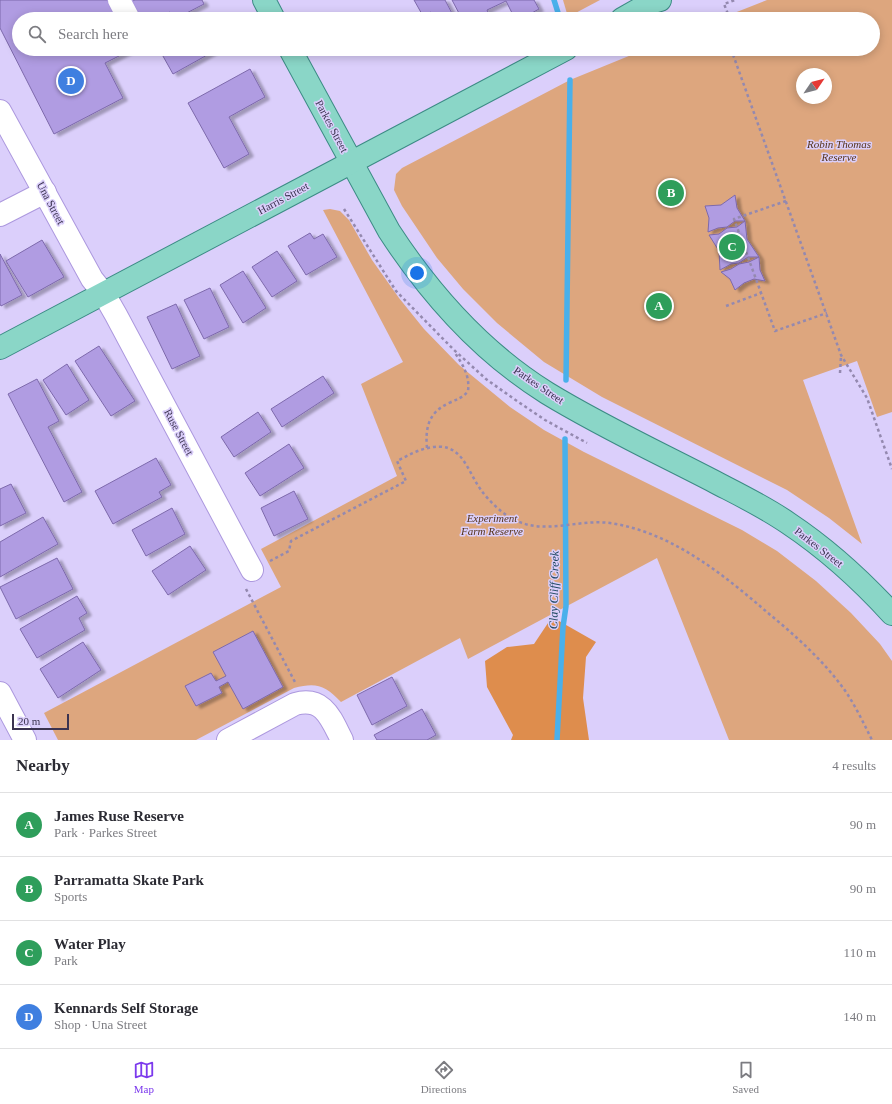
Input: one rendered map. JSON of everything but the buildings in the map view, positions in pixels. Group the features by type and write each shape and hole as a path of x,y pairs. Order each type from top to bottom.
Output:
{"main road":[{"path":"264,0 270,12"},
{"path":"635,12 660,0"},
{"name":"Parkes Street","path":"294,56 351,163 389,231 407,259 427,284 465,326 490,350 547,393 595,420 755,503 787,522 837,560 875,595 892,614"},
{"name":"Harris Street","path":"0,348 553,56"}],"street":[{"path":"119,0 125,12"},
{"name":"Una Street","path":"0,112 92,279 104,294"},
{"path":"0,215 45,192"},
{"name":"Ruse Street","path":"104,294 252,570"},
{"path":"0,693 24,740"},
{"path":"228,740 295,704 306,701 325,710 342,740"}],"path":[{"path":"727,12 724,4 735,0"},
{"path":"734,56 842,355 867,398 892,469"},
{"path":"786,201 734,220 775,331 827,313"},
{"path":"344,209 396,291 453,349 486,379 514,399 545,420 587,443"},
{"path":"726,306 761,293"},
{"path":"427,448 426,435 430,418 444,406 460,399 468,391 468,377 464,366 453,349"},
{"path":"840,373 842,355"},
{"path":"306,701 240,577 289,551 291,541 406,481 397,461 427,448 438,446 448,448 458,453 463,458 482,491 501,511 514,520 526,525 537,527 596,522 610,523 642,531 681,549 718,573 783,625 806,646 847,693 872,740"}],"green space":[{"path":"563,0 600,0 577,12 567,12"},
{"name":"Robin Thomas Reserve","path":"767,0 892,0 892,412 877,417 857,361 803,380 862,544 829,518 787,490 602,397 544,362 497,323 463,289 437,258 402,206 394,190 396,174 402,168 570,80 629,56 880,56 880,12 737,12"},
{"name":"Experiment Farm Reserve","path":"330,209 340,211 349,220 372,260 399,298 424,329 459,365 510,407 544,430 584,452 742,530 777,551 816,581 851,613 880,644 892,661 892,740 729,740 657,558 468,659 460,638 341,702 330,692 320,686 308,685 294,688 196,740 58,740 44,713 281,587 261,549 397,476 361,384 403,362 323,210"}],"shaded area":[{"path":"552,617 596,642 586,657 583,698 589,740 511,740 513,735 487,687 485,661 507,647 534,644"}],"waterway":[{"name":"Clay Cliff Creek","path":"554,0 558,12"},
{"path":"566,380 570,80"},
{"name":"Clay Cliff Creek","path":"557,740 563,627 566,606 565,439"}],"place":[{"name":"Kennards Self Storage","path":"71,81"},
{"name":"Parramatta Skate Park","path":"671,193"},
{"name":"Water Play","path":"732,247"},
{"name":"James Ruse Reserve","path":"659,306"}]}
